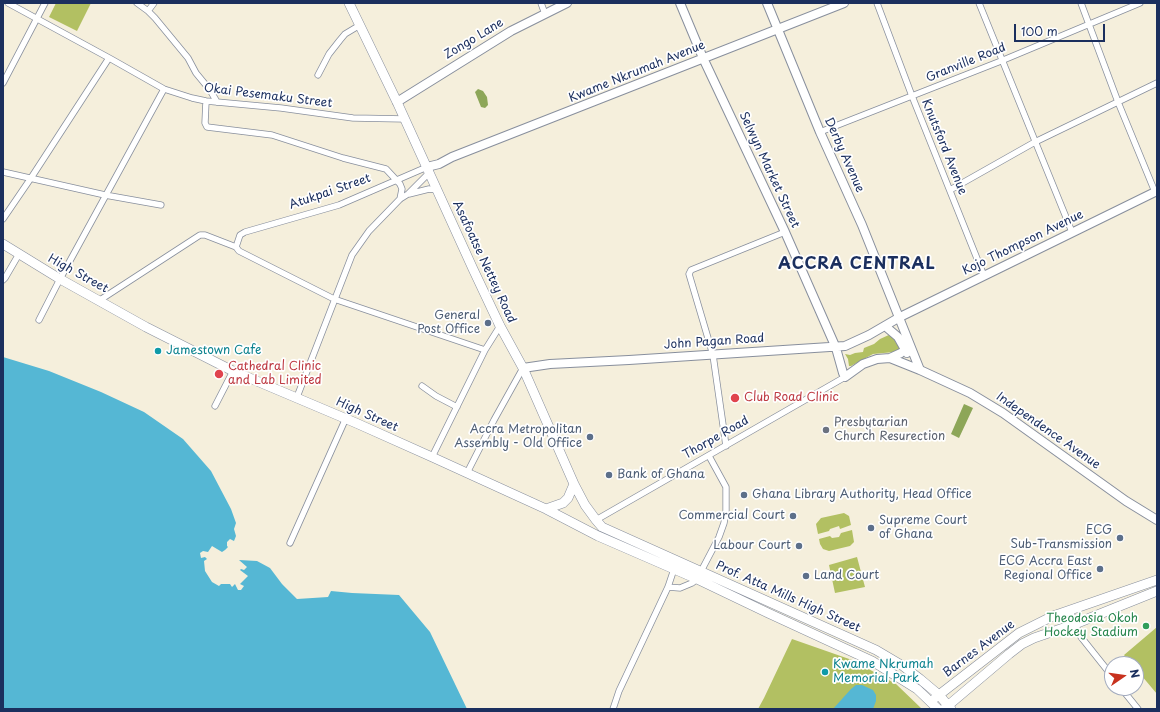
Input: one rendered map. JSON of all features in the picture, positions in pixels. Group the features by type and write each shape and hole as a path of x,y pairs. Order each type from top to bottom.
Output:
{"main road":[{"name":"Asafoatse Nettey Road","path":"349,3 398,102 500,326 523,368 574,484 585,505 599,524"},
{"name":"Zongo Lane","path":"398,102 511,31 567,3"},
{"name":"Selwyn Market Street","path":"680,3 703,58 785,232 836,348 842,373 845,377"},
{"name":"Derby Avenue","path":"767,3 820,132 862,225 900,317"},
{"name":"Kwame Nkrumah Avenue","path":"429,170 452,157 844,3"},
{"name":"Kojo Thompson Avenue","path":"900,317 1156,191"},
{"name":"High Street","path":"3,244 60,279 146,327 233,371 346,418 546,509 598,536"},
{"name":"John Pagan Road","path":"523,368 550,364 777,350 836,348 854,343 900,317"},
{"path":"900,317 917,368"},
{"path":"886,326 898,338 917,368"},
{"path":"890,358 906,349"},
{"name":"Thorpe Road","path":"845,377 863,364 873,359 890,358 917,368"},
{"name":"Independence Avenue","path":"917,368 970,393 1003,413 1126,501 1157,520"},
{"path":"546,509 563,503 568,498 574,484"},
{"path":"598,536 599,524"},
{"name":"Prof. Atta Mills High Street","path":"599,524 699,575 768,613 872,661 906,681 938,709"},
{"name":"Prof. Atta Mills High Street","path":"598,536 674,569 699,575 876,650 903,666 939,695 948,708"},
{"name":"Barnes Avenue","path":"931,702 1019,633 1052,616 1156,580"},
{"name":"Barnes Avenue","path":"948,708 1022,644 1157,590"}],"street":[{"name":"Okai Pesemaku Street","path":"8,3 164,89 206,101 281,108 353,118 405,119"},
{"path":"3,83 45,3"},
{"path":"138,3 148,11 188,58 196,73 210,90 217,102"},
{"path":"148,11 154,3"},
{"path":"541,3 545,14"},
{"name":"Knutsford Avenue","path":"877,3 912,96 984,276"},
{"path":"978,3 1072,232"},
{"path":"1081,3 1118,102 1156,191"},
{"name":"Granville Road","path":"820,132 1002,61 1140,3"},
{"path":"318,75 329,54 340,40 345,34 360,24"},
{"path":"3,220 109,58"},
{"path":"950,190 1035,142 1157,83"},
{"path":"39,320 105,195 164,89"},
{"path":"206,101 207,127 272,135 343,158 386,169 398,180 402,189 400,199"},
{"path":"297,397 352,255 369,230 400,199 408,194 429,170"},
{"name":"Atukpai Street","path":"236,247 240,235 245,232 339,205 398,180 429,170"},
{"path":"3,172 105,195 161,205"},
{"path":"408,194 429,189 438,190"},
{"path":"726,446 712,355 689,274 691,270 785,232"},
{"path":"100,300 202,234 236,247 239,251 334,299 485,350"},
{"path":"3,280 19,254"},
{"path":"432,457 485,350 500,326"},
{"path":"467,473 523,368"},
{"path":"215,406 233,371"},
{"name":"Thorpe Road","path":"599,524 709,456 845,377"},
{"path":"422,386 436,396 457,407"},
{"path":"290,543 346,418"},
{"path":"668,587 680,588 692,583 699,575 719,537 724,523 726,510 726,487 709,456"},
{"path":"613,709 619,691 668,587 674,569"},
{"path":"1070,610 1081,637 1104,666"},
{"path":"1127,696 1138,709"}],"green space":[{"path":"56,3 91,3 77,31 49,17"},
{"path":"478,89 483,91 487,97 488,105 485,108 481,107 475,92"},
{"path":"891,334 896,340 895,342 899,343 901,349 894,352 873,354 849,366 848,359 845,354 850,355 863,352 864,348"},
{"path":"964,404 973,408 959,438 951,434"},
{"path":"844,513 849,516 851,525 840,529 839,526 818,534 816,524 821,518"},
{"path":"852,530 854,542 850,546 829,551 823,549 820,544 819,539 830,536 832,538 839,537 841,533"},
{"path":"857,557 865,587 835,593 829,565"},
{"name":"Theodosia Okoh Hockey Stadium","path":"1157,627 1157,694 1144,679 1144,656 1124,655"},
{"name":"Kwame Nkrumah Memorial Park","path":"792,639 852,660 896,684 922,709 758,709"}],"water":[{"path":"3,357 49,371 101,392 144,412 183,439 211,471 231,509 236,523 234,529 236,536 234,541 230,539 227,542 228,547 225,550 222,552 212,546 208,552 203,551 200,553 201,558 205,557 207,559 204,561 205,571 212,582 219,586 221,584 230,584 232,587 235,584 238,590 241,590 244,586 240,584 248,576 240,570 244,570 247,567 239,560 257,561 270,568 282,584 297,599 328,597 331,591 399,595 430,632 467,709 3,709"},
{"path":"856,685 862,685 873,690 876,695 876,701 873,709 833,709 851,689"}],"place":[{"name":"General Post Office","path":"488,323"},
{"name":"Jamestown Cafe","path":"158,351"},
{"name":"Cathedral Clinic and Lab Limited","path":"219,374"},
{"name":"Club Road Clinic","path":"735,398"},
{"name":"Presbytarian Church Resurection","path":"826,430"},
{"name":"Accra Metropolitan Assembly - Old Office","path":"590,437"},
{"name":"Bank of Ghana","path":"609,475"},
{"name":"Ghana Library Authority, Head Office","path":"744,495"},
{"name":"Commercial Court","path":"793,516"},
{"name":"Supreme Court of Ghana","path":"871,528"},
{"name":"ECG Sub-Transmission","path":"1120,538"},
{"name":"Labour Court","path":"799,546"},
{"name":"ECG Accra East Regional Office","path":"1100,569"},
{"name":"Land Court","path":"806,576"},
{"name":"Theodosia Okoh Hockey Stadium","path":"1146,626"},
{"name":"Kwame Nkrumah Memorial Park","path":"825,672"}],"district":[{"name":"ACCRA CENTRAL","path":"857,265"}]}
